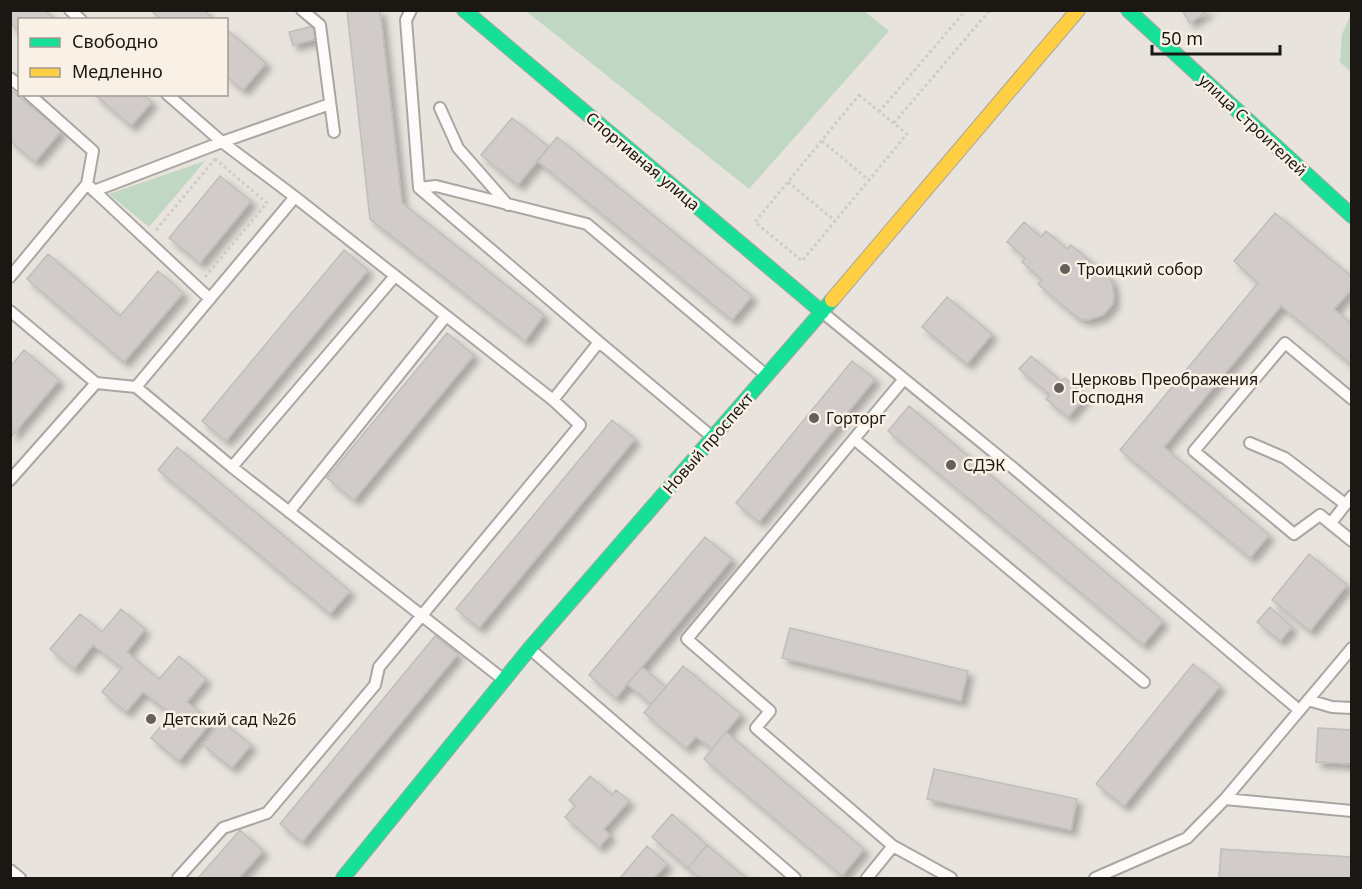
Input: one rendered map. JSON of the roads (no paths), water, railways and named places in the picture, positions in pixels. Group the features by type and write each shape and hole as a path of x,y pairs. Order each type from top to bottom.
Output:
{"street":[{"name":"Спортивная улица","path":"464,10 822,312"},
{"name":"Новый проспект","path":"343,879 530,648 822,312 1077,10"},
{"name":"улица Строителей","path":"1128,10 1352,216"}],"lane":[{"path":"302,10 320,25 334,132"},
{"path":"411,10 406,20 419,188 713,438"},
{"path":"31,96 93,151 90,187"},
{"path":"169,96 222,142 296,197 553,400 580,425 380,667 375,685 267,813 223,828 178,879"},
{"path":"10,277 90,187 330,104"},
{"path":"440,108 458,148 508,205"},
{"path":"419,188 436,186 587,224 766,375"},
{"path":"90,187 210,299"},
{"path":"136,387 296,197"},
{"path":"232,467 395,276"},
{"path":"10,311 96,383 136,387 232,467 504,680"},
{"path":"822,312 1299,710"},
{"path":"289,512 446,316"},
{"path":"553,400 599,342"},
{"path":"1352,399 1284,343 1194,452 1294,534 1320,515 1352,541"},
{"path":"903,379 687,639 770,711 756,728 893,846 951,879"},
{"path":"13,472 96,383"},
{"path":"854,439 1144,682"},
{"path":"1250,443 1285,458 1348,500 1331,523"},
{"path":"530,648 795,879"},
{"path":"1095,879 1187,838 1225,799 1352,648"},
{"path":"1308,700 1332,707 1352,708"},
{"path":"1225,799 1352,811"},
{"path":"867,879 893,846"},
{"path":"10,870 20,879"}],"place":[{"name":"Троицкий собор","path":"1065,269"},
{"name":"Церковь Преображения Господня","path":"1059,388"},
{"name":"Горторг","path":"814,418"},
{"name":"СДЭК","path":"951,465"},
{"name":"Детский сад №26","path":"151,719"}]}
